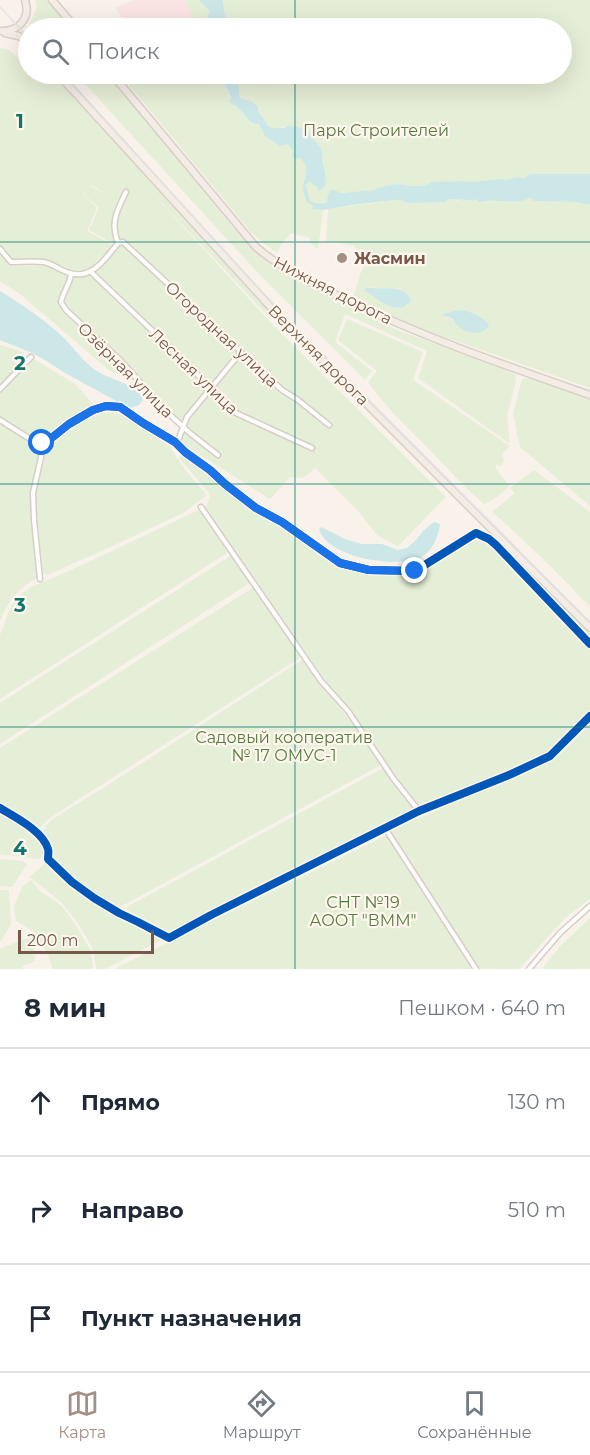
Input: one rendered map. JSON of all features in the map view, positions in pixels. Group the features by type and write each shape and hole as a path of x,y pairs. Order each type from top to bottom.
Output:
{"main road":[{"path":"52,0 67,18"},
{"path":"25,18 26,2"},
{"path":"1,32 18,27"},
{"path":"1,32 18,36"},
{"name":"Верхняя дорога","path":"67,84 276,313 590,628"},
{"name":"Нижняя дорога","path":"120,84 256,247 272,261 321,288 411,330 590,395"}],"street":[{"path":"0,249 11,262 46,262 71,274 90,272 97,268 118,243 115,233 115,216 126,192"},
{"name":"Огородная улица","path":"118,243 123,242 282,390 329,425"},
{"name":"Лесная улица","path":"90,272 236,413 312,448"},
{"name":"Озёрная улица","path":"71,274 61,302 66,310 120,360 168,413 218,455"},
{"path":"175,442 179,438 187,417 241,352"},
{"path":"0,389 31,357"},
{"path":"40,579 33,493 44,444 69,424 93,410 106,406 120,407 175,442 256,508 282,522 340,563 369,570 415,571 476,533 489,539 590,644"},
{"path":"0,420 30,439 44,444"},
{"path":"201,507 321,681 348,711 393,778 419,811"},
{"path":"0,808 31,827 38,834 48,850 48,858 72,882 119,913 169,938 419,811 550,756 590,716"},
{"path":"385,828 476,969"},
{"path":"529,969 560,933 590,906"}],"shaded area":[{"path":"134,0 184,0 194,18 122,18 116,8"}],"green space":[{"path":"35,0 48,0 63,18 32,18"},
{"path":"184,0 199,0 210,12 212,18 194,18"},
{"name":"Парк Строителей","path":"223,0 590,0 590,174 541,174 524,179 518,177 507,180 432,182 424,186 396,184 373,190 341,193 321,205 310,201 306,185 309,180 318,188 318,191 324,173 321,152 314,139 303,129 268,126 251,101 239,97 237,84 572,84 572,18 226,18"},
{"path":"0,48 9,50 18,58 18,84 64,84 272,312 268,316 135,174 273,325 446,497 398,546 377,535 359,512 315,468 303,478 290,477 270,499 180,442 185,427 144,385 110,371 20,294 0,281 0,254 12,266 49,265 73,278 94,273 121,244 112,243 89,230 99,207 84,195 90,187 83,195 97,207 87,231 113,245 95,265 83,271 46,260 16,264 0,250"},
{"path":"85,84 116,84 232,226 253,248 284,273 395,329 516,375 507,416 510,444 418,378 427,351 345,314 335,342 372,371 365,380 258,273"},
{"path":"128,84 224,84 235,107 239,108 248,120 259,124 261,129 288,144 306,163 303,188 313,206 323,210 318,249 312,245 310,238 291,233 277,253 250,231"},
{"path":"464,198 480,202 512,202 530,198 534,201 590,204 590,388 419,328 352,299 367,260 357,254 355,246 326,241 328,209 394,200 408,203 445,202 449,199 457,201","holes":["366,287 402,289 394,307 373,297","458,310 476,315 484,320 488,328 477,332 462,328 446,313"]},
{"path":"347,319 423,352 413,380 510,446 502,454 504,462 495,467 510,486 493,500 484,504 455,477 389,408 368,382 377,371 338,340"},
{"path":"0,345 20,351 28,358 0,386"},
{"path":"32,358 75,384 95,406 65,425 48,441 35,439 0,417 0,391"},
{"path":"533,378 590,399 590,506 520,447 513,413 522,379"},
{"path":"108,412 121,414 169,446 186,471 207,495 183,513 47,575 43,573 35,492 48,447 68,428 90,414"},
{"path":"0,422 33,443 42,445 31,492 39,577 15,595 0,621"},
{"path":"181,453 200,465 247,505 286,527 340,567 376,574 418,572 475,537 486,539 590,648 590,710 550,751 534,760 419,805 388,766 352,714 304,655 205,508 210,498 209,493 179,458"},
{"path":"534,470 590,512 590,607 492,512 515,493 510,488"},
{"path":"201,509 230,551 0,699 0,635 10,608 20,595 31,587"},
{"path":"494,534 590,632 590,641 490,537"},
{"path":"232,555 251,582 0,744 0,703"},
{"path":"254,587 300,654 300,658 57,813 40,828 0,804 0,748"},
{"name":"Садовый кооператив № 17 ОМУС-1","path":"302,660 358,731 381,765 118,908 82,886 51,858 51,847 44,839 43,833 51,820"},
{"path":"590,720 590,899 565,918 519,969 479,969 390,829 425,816 550,759"},
{"path":"383,768 415,808 169,933 126,911 127,907"},
{"path":"0,810 30,830 45,846 44,853 39,859 0,854"},
{"name":"СНТ №19 АООТ \"ВММ\"","path":"387,835 474,969 114,969"},
{"path":"0,859 23,861 27,864 12,887 0,886"},
{"path":"46,862 89,897 163,939 105,969 97,969 92,947 79,925 62,903 30,877"},
{"path":"31,880 40,891 62,906 75,924 91,951 93,969 53,969 47,952 34,932 16,921 14,906 23,886"},
{"path":"0,890 9,890 11,925 0,942"},
{"path":"590,918 590,969 542,969 561,945"},
{"path":"33,936 35,961 22,966 23,969 0,969 0,949"}],"water":[{"path":"199,0 223,0 226,18 207,18 210,12"},
{"path":"224,84 238,84 239,97 251,101 258,107 258,111 268,126 284,128 294,126 307,130 322,151 326,179 324,187 318,191 318,188 309,181 306,185 310,201 315,203 327,202 332,189 341,193 373,190 396,184 424,186 432,182 507,180 518,177 524,179 532,174 590,174 590,204 534,201 530,198 512,202 449,199 445,202 408,203 394,200 323,210 312,209 313,206 306,201 303,190 306,171 303,161 300,158 295,159 292,154 294,152 288,144 280,146 265,136 259,124 249,120 229,102 231,97"},
{"path":"366,287 398,289 404,291 411,301 403,307 393,307 365,291"},
{"path":"0,291 49,325 92,367 129,386 140,394 143,400 139,405 130,408 30,352 0,340"},
{"path":"458,310 478,316 489,324 488,328 478,333 470,332 459,327 451,318 442,316"},
{"path":"434,522 440,524 430,550 413,560 398,562 365,559 349,554 325,539 319,529 321,527 345,539 362,544 382,544 398,550 407,548"}],"tram line":[{"path":"0,7 18,26"},
{"path":"71,84 279,310 590,622"}],"cycle path":[{"path":"44,444 69,424 93,410 106,406 120,407 175,442 256,508 282,522 340,563 369,570 415,571 476,533 496,545 590,644"},
{"path":"0,808 28,825 40,836 48,849 48,859 72,882 119,913 169,938 419,811 550,756 590,716"}],"place":[{"name":"Жасмин","path":"342,258"}],"route":[{"path":"42,443 44,444 69,424 93,410 106,406 120,407 175,442 256,508 282,522 340,563 369,570 415,571"}]}
